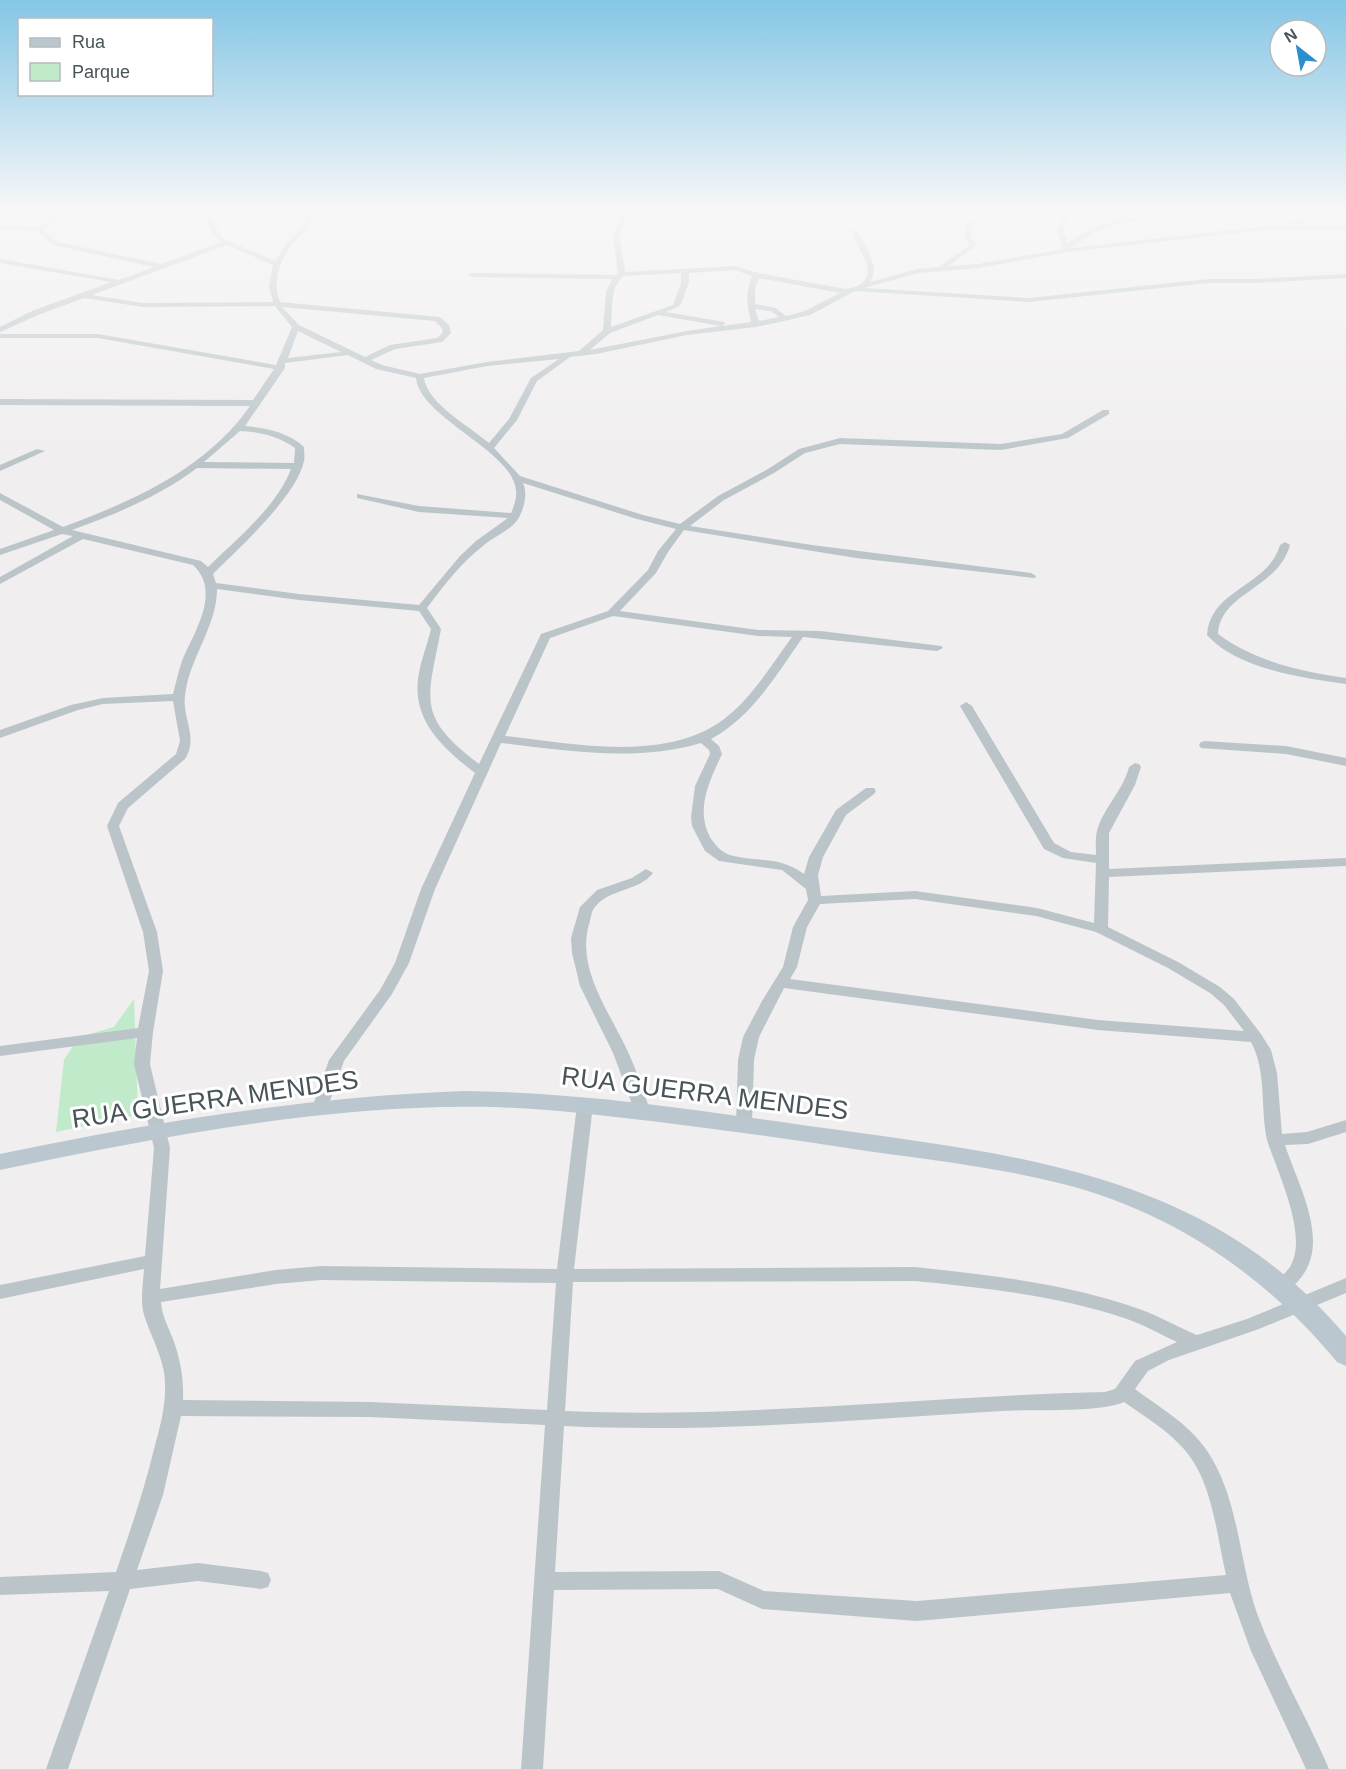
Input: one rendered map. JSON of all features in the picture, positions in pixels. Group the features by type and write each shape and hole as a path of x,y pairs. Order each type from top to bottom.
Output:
{"street":[{"path":"0,330 35,314 90,295"},
{"path":"274,295 282,315 296,327 363,361 420,376 470,366 582,353 687,333 756,325 814,310 842,295"},
{"path":"607,332 610,295"},
{"path":"582,353 607,332 676,306 681,295"},
{"path":"749,295 756,325"},
{"path":"932,295 1029,300 1081,295"},
{"path":"86,296 150,306 277,304 428,317 437,319 446,327 447,333 439,340 393,347 363,361"},
{"path":"750,306 773,309 783,314 784,319"},
{"path":"656,313 736,327"},
{"path":"0,552 104,515 164,487 196,465 239,428 282,364 296,327"},
{"path":"0,336 98,336 282,364 348,353"},
{"path":"489,447 513,420 534,380 569,354"},
{"path":"420,376 418,384 421,389 436,405 489,447 511,469 521,488 515,516 467,554 422,608"},
{"path":"0,402 255,403"},
{"path":"612,613 652,571 663,551 682,527 721,498 771,471 796,454 840,441 1016,446 1071,434 1106,412"},
{"path":"63,1769 56,1769 153,1495 173,1408 173,1372 164,1339 153,1314 150,1298 162,1148 142,1064 156,971 150,932 113,826 122,806 186,750 187,739 178,698 187,664 206,620 210,579 285,490 297,466 300,450 289,439 276,433 239,428"},
{"path":"0,468 40,451"},
{"path":"196,465 297,466"},
{"path":"516,478 571,493 595,504 634,516 682,527 873,557 1031,576"},
{"path":"0,496 63,531 197,563 210,579 299,597 422,608"},
{"path":"360,496 419,509 515,516"},
{"path":"0,581 82,535"},
{"path":"1285,545 1284,556 1277,566 1240,593 1214,619 1212,635 1271,666 1346,681"},
{"path":"422,608 435,629 422,692 428,719 436,734 448,746 483,773"},
{"path":"320,1108 337,1060 387,991 402,963 429,889 545,636 549,633 612,613 758,633 800,633 937,648"},
{"path":"497,739 590,748 637,749 673,746 703,738 727,722 751,700 800,633"},
{"path":"0,734 75,707 102,701 178,698"},
{"path":"966,706 1049,846 1068,855 1102,867 1346,862"},
{"path":"703,738 715,749 716,754 701,786 698,826 710,848 724,858 786,867 814,893 940,897 1051,915 1101,929 1173,965 1215,990 1228,1002 1256,1037 1263,1050 1269,1073 1271,1116 1275,1140 1304,1226 1302,1260 1299,1267 1282,1286"},
{"path":"1205,745 1286,750 1346,762"},
{"path":"1101,929 1103,833 1106,821 1128,790 1134,767"},
{"path":"744,1124 746,1060 751,1037 768,1001 782,984 790,967 800,927 814,893 812,870 835,821 848,806 870,791"},
{"path":"643,1112 621,1053 587,986 579,953 579,938 586,907 602,893 637,880 646,873"},
{"path":"782,984 1098,1025 1256,1037"},
{"path":"0,1051 145,1032"},
{"name":"RUA GUERRA MENDES","path":"0,1161 158,1130 320,1108 438,1100 507,1100 585,1106 744,1124 987,1161 1087,1183 1124,1194 1207,1233 1282,1286 1303,1304 1346,1355"},
{"path":"532,1769 558,1418 566,1275 585,1106"},
{"path":"1275,1140 1308,1138 1346,1126"},
{"path":"0,1292 152,1261"},
{"path":"150,1298 276,1277 321,1273 915,1274 976,1280 1128,1312 1194,1342"},
{"path":"173,1408 312,1407 558,1418 710,1421 1056,1399 1105,1400 1120,1397 1125,1392 1133,1372 1139,1366 1194,1342 1251,1324 1346,1285"},
{"path":"1125,1392 1187,1440 1197,1452 1219,1502 1246,1611 1269,1666 1318,1769"},
{"path":"0,1586 122,1581 198,1572 261,1580"},
{"path":"546,1581 719,1580 762,1600 917,1611 1239,1583"}],"green space":[{"path":"134,999 138,1115 56,1132 64,1060 79,1037 114,1027"}]}
